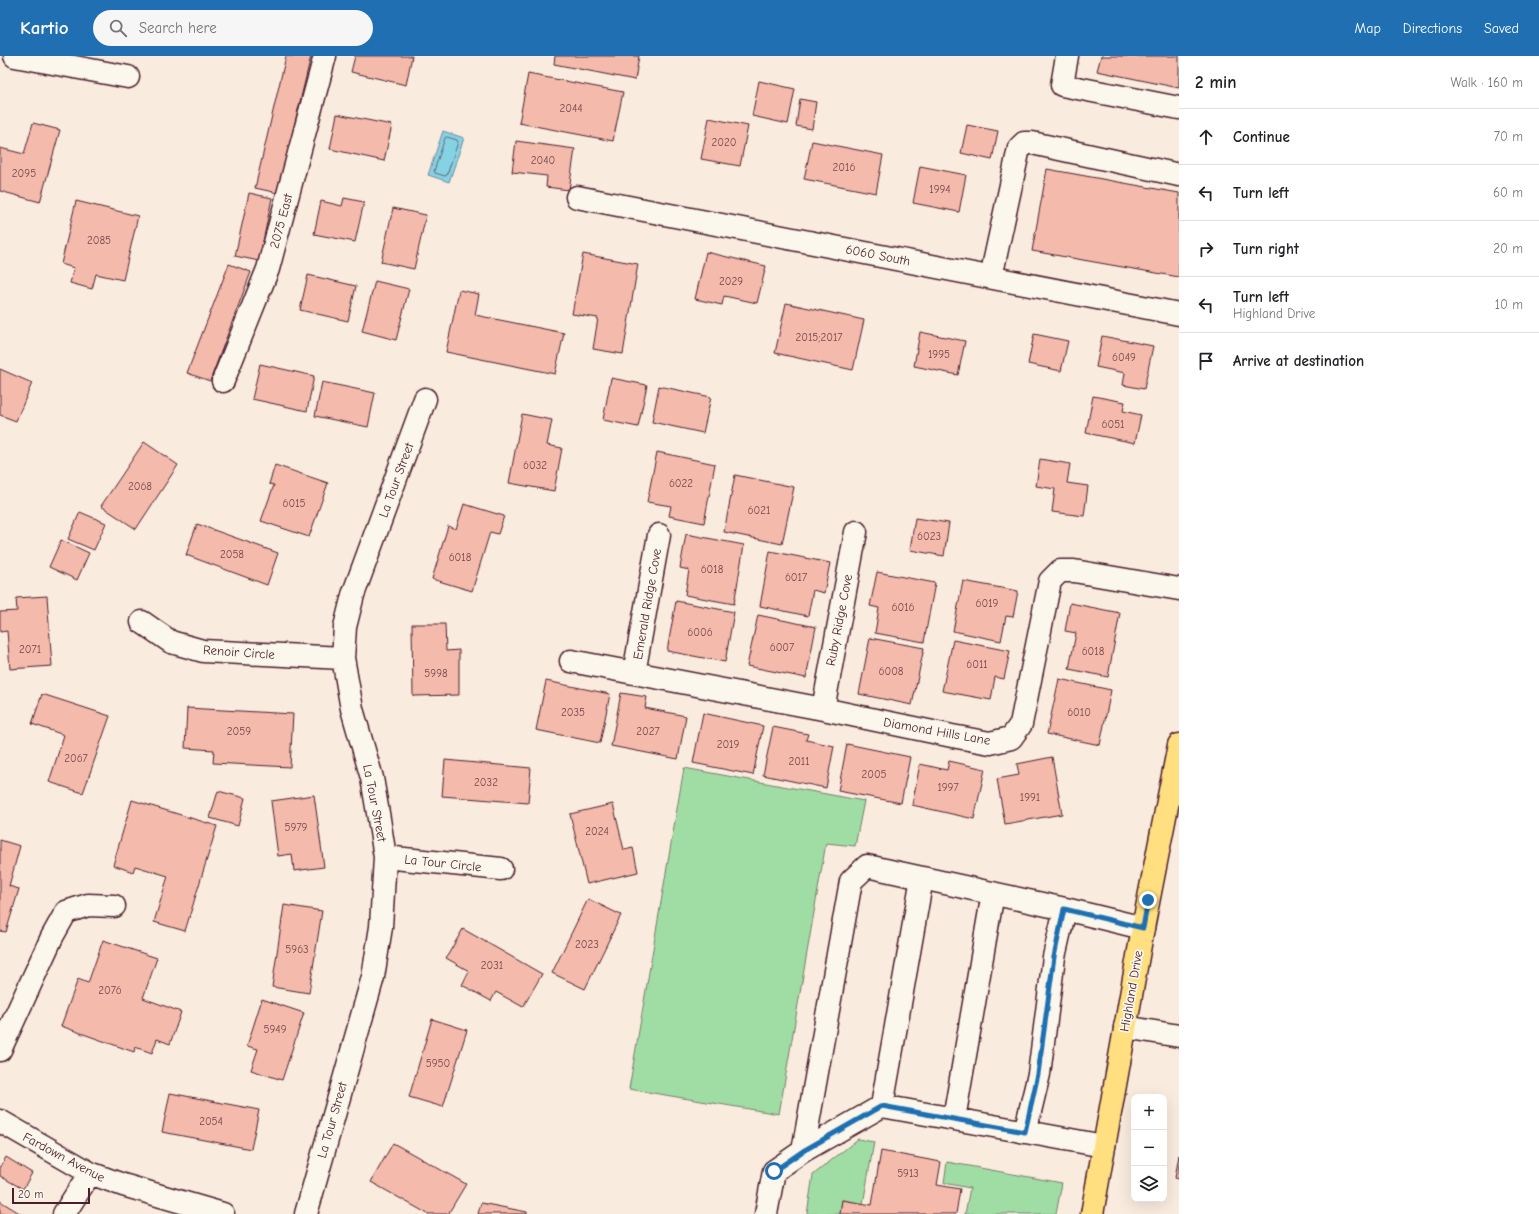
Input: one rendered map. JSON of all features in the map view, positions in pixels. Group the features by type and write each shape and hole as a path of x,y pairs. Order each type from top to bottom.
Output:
{"main road":[{"name":"Highland Drive","path":"1092,1214 1143,928 1179,748 1179,726"}],"street":[{"path":"15,56 128,77"},
{"name":"2075 East","path":"223,382 268,269 325,56"},
{"path":"1067,56 1062,84 1179,108"},
{"path":"990,277 1019,148 1024,143 1032,143 1179,175"},
{"name":"6060 South","path":"577,197 1179,314"},
{"name":"La Tour Street","path":"306,1214 373,977 381,927 385,857 372,778 352,709 343,658 345,627 353,596 426,399"},
{"name":"Ruby Ridge Cove","path":"823,709 856,532"},
{"name":"Emerald Ridge Cove","path":"634,672 660,535"},
{"name":"Diamond Hills Lane","path":"571,661 634,672 990,743 1011,738 1021,724 1050,581 1060,572 1074,571 1179,589"},
{"name":"Renoir Circle","path":"142,622 171,642 203,651 343,658"},
{"name":"La Tour Circle","path":"385,857 501,869"},
{"path":"803,1151 851,881 867,866 1064,909 1143,928"},
{"path":"882,1106 922,878"},
{"path":"954,1120 993,894"},
{"path":"0,1050 52,937 66,912 88,905 114,906"},
{"path":"1025,1132 1038,1074 1054,957 1064,909"},
{"path":"1125,1026 1179,1036"},
{"path":"766,1214 774,1171 803,1151 882,1106 1104,1146"},
{"name":"Fardown Avenue","path":"0,1121 90,1173 123,1185 223,1214"},
{"path":"64,1214 90,1173"}],"green space":[{"path":"684,768 864,801 855,846 826,843 779,1114 629,1089"},
{"path":"858,1139 874,1142 863,1204 842,1200 840,1214 807,1214 813,1175"},
{"path":"947,1162 1062,1183 1056,1214 965,1214 970,1188 944,1183"}],"water":[{"path":"443,131 464,138 449,182 428,175"}],"building":[{"path":"286,56 311,56 278,193 255,188"},
{"path":"355,56 412,56 406,85 351,72"},
{"path":"555,56 639,56 635,80 554,64"},
{"path":"1101,56 1179,56 1179,88 1097,71"},
{"path":"528,74 623,92 613,141 519,123"},
{"path":"759,81 795,89 788,124 752,116"},
{"path":"800,99 816,102 812,129 796,126"},
{"path":"337,114 392,125 384,161 330,149"},
{"path":"709,118 748,126 740,166 701,159"},
{"path":"33,123 60,130 40,202 0,191 0,148 24,154"},
{"path":"967,125 998,131 992,160 961,153"},
{"path":"516,141 575,149 569,190 546,187 547,176 512,172"},
{"path":"812,141 883,155 876,193 804,179"},
{"path":"920,166 966,175 959,212 913,203"},
{"path":"1047,169 1179,193 1179,277 1032,251"},
{"path":"249,193 272,198 259,261 235,256"},
{"path":"344,198 364,202 355,242 314,234 321,201 342,206"},
{"path":"76,201 138,216 123,280 96,274 92,289 70,283 74,268 61,264"},
{"path":"393,208 426,215 414,269 381,262"},
{"path":"706,252 766,266 757,303 724,296 722,305 695,299"},
{"path":"583,254 638,264 623,354 593,349 598,318 572,314"},
{"path":"229,264 251,272 210,381 187,373"},
{"path":"308,275 356,286 348,321 300,310"},
{"path":"375,281 409,289 396,340 362,331"},
{"path":"459,290 479,294 475,315 564,333 555,374 446,352"},
{"path":"786,303 864,320 853,370 775,353"},
{"path":"920,332 965,341 958,375 914,366"},
{"path":"1034,334 1068,341 1061,371 1028,364"},
{"path":"1102,336 1153,346 1144,389 1123,385 1125,373 1096,367"},
{"path":"260,364 314,376 307,411 252,399"},
{"path":"0,369 32,383 16,421 0,415"},
{"path":"611,378 647,385 638,427 603,420"},
{"path":"322,382 375,393 368,427 315,416"},
{"path":"659,386 711,397 703,433 652,422"},
{"path":"1093,396 1125,402 1123,411 1141,415 1135,443 1086,433"},
{"path":"522,414 552,420 547,445 562,448 554,491 509,483"},
{"path":"144,442 178,465 136,529 101,506"},
{"path":"657,452 715,464 704,523 669,516 671,506 647,502"},
{"path":"1040,459 1070,464 1067,483 1088,486 1084,516 1052,512 1055,489 1036,486"},
{"path":"275,465 328,483 309,537 261,521 274,485 269,484"},
{"path":"735,475 794,487 782,544 724,532"},
{"path":"464,504 504,516 498,534 490,532 472,591 432,579 448,526 456,529"},
{"path":"80,512 106,523 94,550 68,539"},
{"path":"915,518 949,523 944,556 910,550"},
{"path":"197,524 278,553 267,585 186,555"},
{"path":"686,534 744,545 734,604 685,595 689,570 680,568"},
{"path":"61,540 89,553 77,580 49,567"},
{"path":"770,551 830,563 824,593 813,590 808,616 760,606"},
{"path":"877,572 935,583 924,642 875,633 879,608 870,606"},
{"path":"963,581 1018,591 1013,617 1006,616 1001,641 953,631"},
{"path":"47,596 52,666 10,669 7,631 0,632 0,612 17,611 16,598"},
{"path":"676,601 734,612 725,662 667,651"},
{"path":"1070,603 1120,613 1108,677 1069,669 1076,633 1065,631"},
{"path":"758,615 816,627 806,678 747,666"},
{"path":"412,624 445,624 446,651 459,650 459,695 413,696"},
{"path":"870,638 924,648 912,705 859,694"},
{"path":"953,640 1010,651 1004,679 995,677 991,700 942,691"},
{"path":"1059,679 1111,690 1100,745 1047,734"},
{"path":"546,681 610,694 600,743 536,730"},
{"path":"621,693 647,697 645,708 686,716 678,759 611,746"},
{"path":"42,694 110,716 83,793 49,782 64,735 32,724"},
{"path":"187,708 293,714 290,767 213,763 214,750 185,748"},
{"path":"703,713 763,726 753,775 693,763"},
{"path":"773,727 808,734 806,740 834,746 826,788 763,775"},
{"path":"847,744 910,757 901,803 838,791"},
{"path":"1052,757 1062,814 1005,824 997,779 1019,775 1017,764"},
{"path":"445,760 531,768 528,803 442,796"},
{"path":"949,761 985,769 974,819 912,805 920,764 947,770"},
{"path":"218,791 245,798 238,826 210,818"},
{"path":"314,795 324,867 294,871 292,854 278,856 271,801"},
{"path":"132,800 217,826 185,931 154,922 168,876 135,866 133,872 113,865"},
{"path":"613,804 624,850 633,848 638,872 587,884 570,814"},
{"path":"0,840 20,846 9,886 19,889 6,932 0,931"},
{"path":"588,899 621,915 585,989 552,973"},
{"path":"284,905 322,911 309,993 272,987"},
{"path":"463,929 542,974 523,1007 496,992 491,1001 462,985 469,971 446,958"},
{"path":"103,940 157,958 143,998 181,1012 170,1044 157,1039 152,1053 135,1047 134,1052 61,1026 78,979 88,983"},
{"path":"262,999 304,1013 282,1080 251,1070 258,1049 247,1046"},
{"path":"432,1019 467,1030 443,1107 409,1097"},
{"path":"170,1093 259,1110 251,1149 162,1132"},
{"path":"393,1143 466,1184 448,1214 428,1214 371,1182"},
{"path":"881,1151 941,1162 937,1185 960,1189 956,1214 840,1214 842,1200 872,1205"},
{"path":"1179,1155 1179,1179 1175,1178"},
{"path":"6,1157 32,1173 23,1189 0,1176 0,1168"},
{"path":"0,1201 21,1214 0,1214"},
{"path":"481,1203 527,1212 527,1214 478,1214"}],"route":[{"path":"774,1171 803,1151 882,1106 1025,1132 1038,1074 1054,957 1064,909 1143,928 1148,900"}]}
